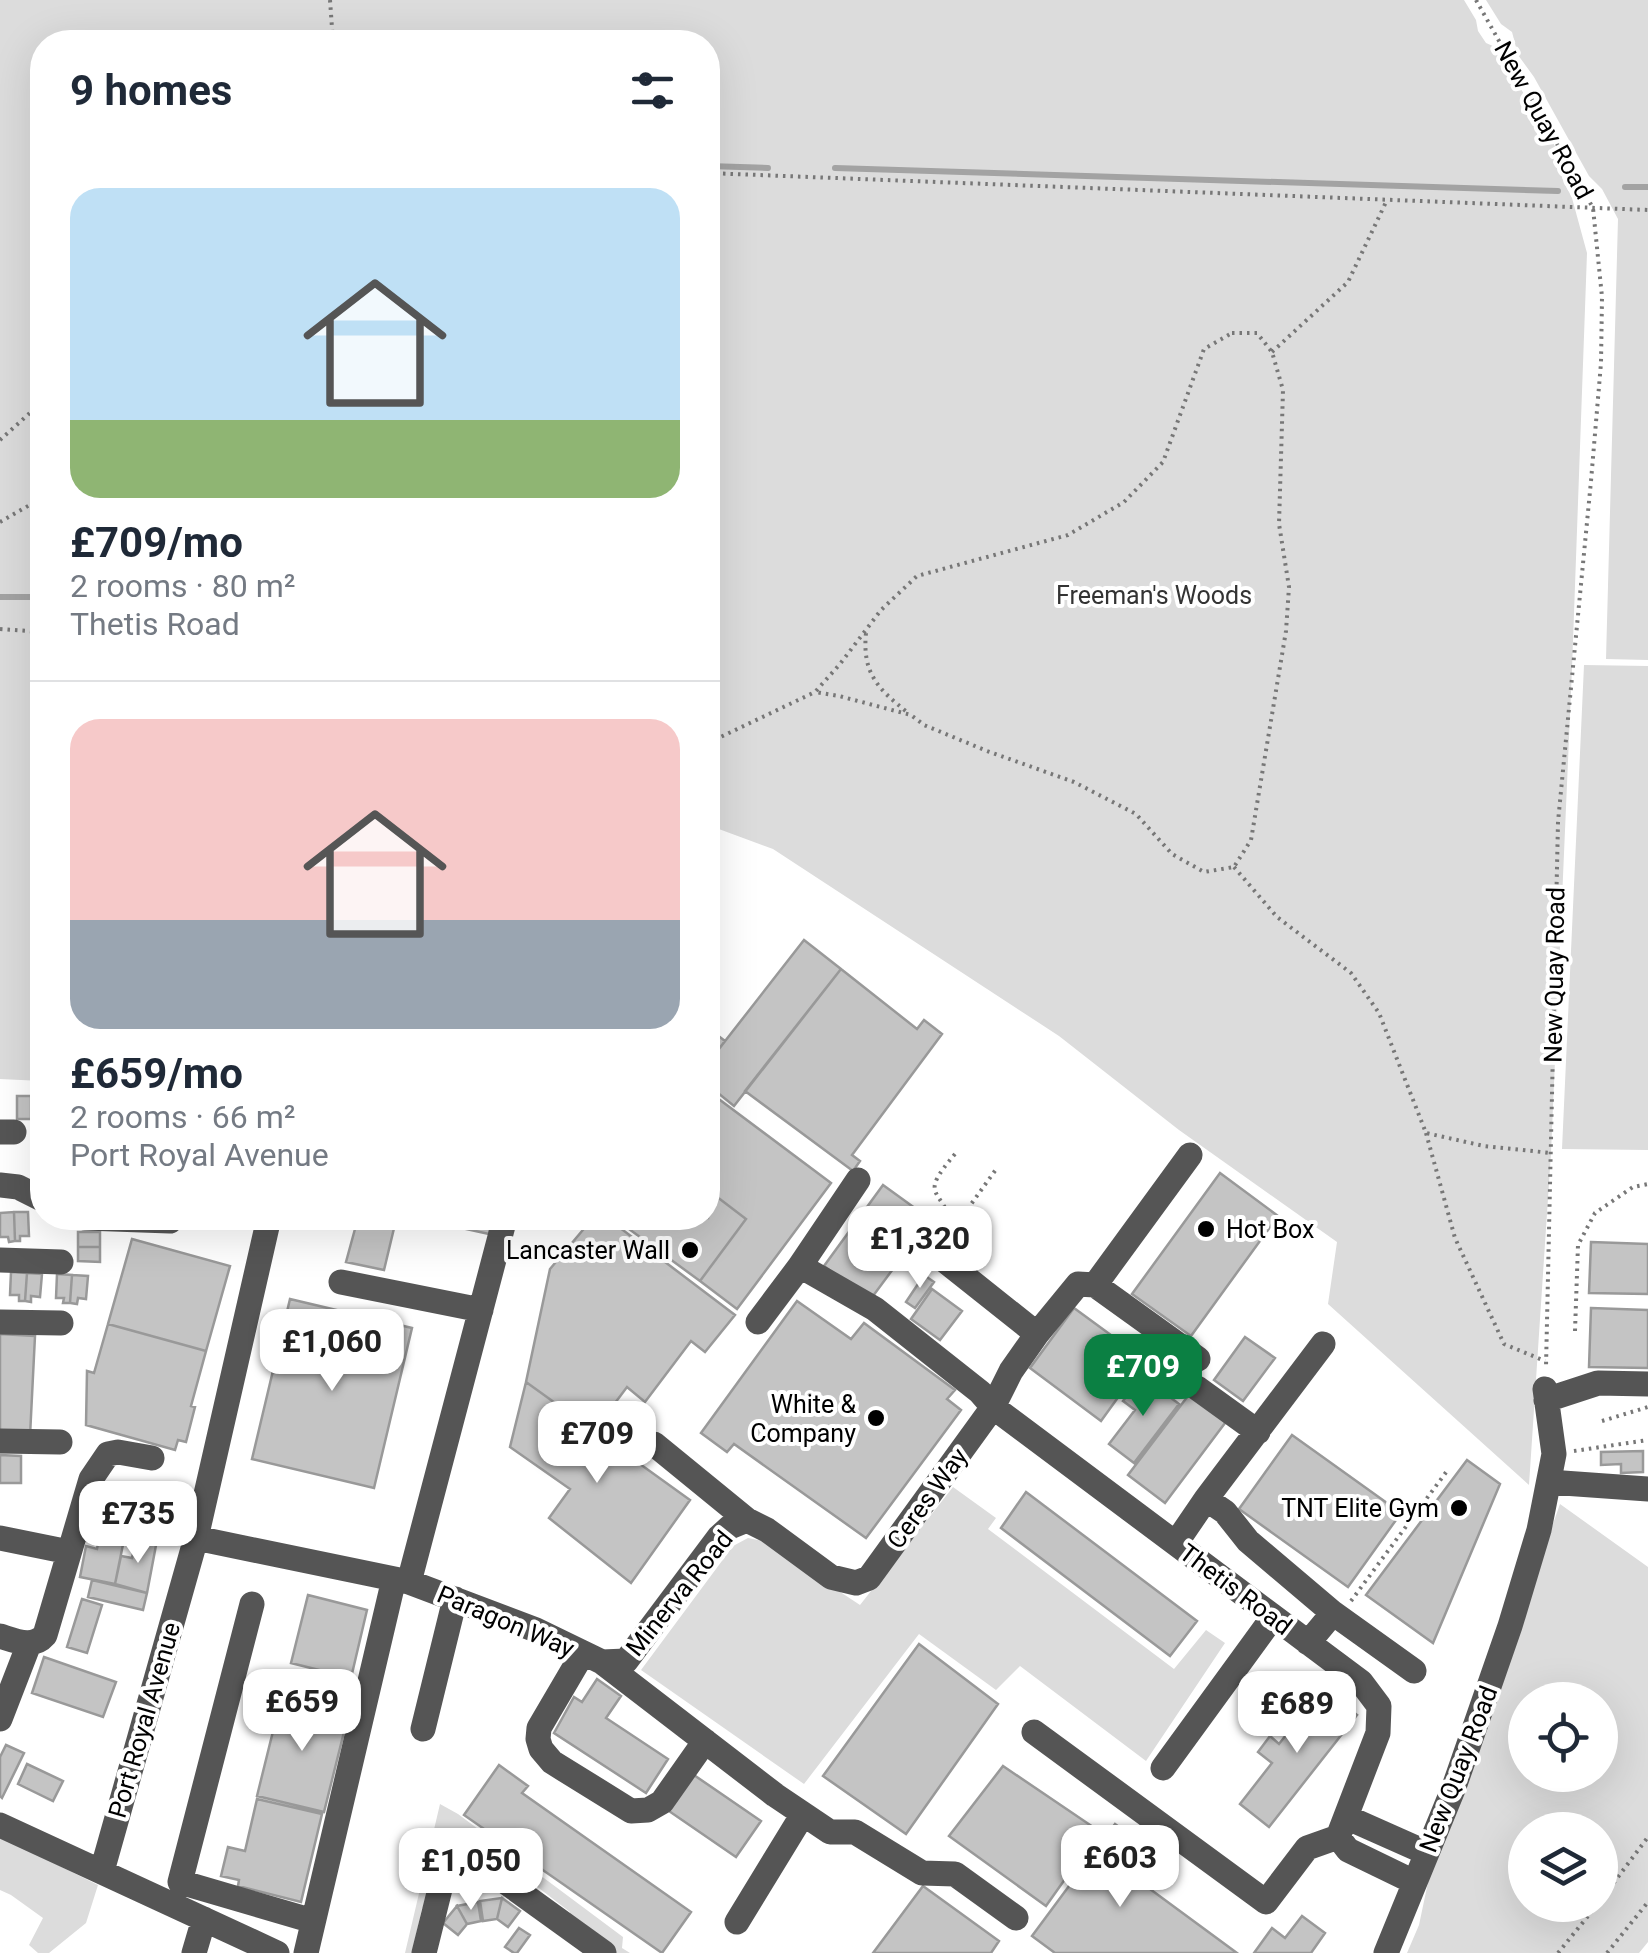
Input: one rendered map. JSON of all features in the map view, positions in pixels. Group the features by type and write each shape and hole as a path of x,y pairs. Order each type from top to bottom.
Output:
{"street":[{"path":"1190,1155 1094,1285 1198,1359"},
{"path":"758,1322 858,1180"},
{"path":"0,1185 30,1193"},
{"name":"Port Royal Avenue","path":"102,1871 196,1538 266,1230"},
{"path":"306,1953 402,1580 502,1230"},
{"path":"0,1260 61,1262"},
{"path":"944,1260 1037,1334"},
{"name":"Thetis Road","path":"800,1266 875,1310 980,1392 993,1407 1361,1682 1379,1706 1378,1732 1342,1827"},
{"path":"340,1282 481,1310"},
{"name":"Ceres Way","path":"856,1583 869,1578 993,1407 1037,1334 1078,1284 1094,1285"},
{"path":"0,1322 61,1323"},
{"path":"1176,1543 1323,1344"},
{"path":"1545,1394 1598,1383 1648,1384"},
{"path":"1197,1388 1258,1432"},
{"name":"New Quay Road","path":"1386,1953 1454,1787 1539,1530 1554,1454 1545,1394"},
{"path":"0,1441 60,1442"},
{"path":"654,1444 747,1520"},
{"path":"0,1636 29,1644 39,1642 45,1635 91,1479 108,1454 152,1458"},
{"path":"1549,1482 1648,1489"},
{"path":"1206,1499 1224,1512 1248,1541 1336,1615 1414,1671"},
{"name":"Minerva Road","path":"592,1658 626,1661 719,1537 747,1520 831,1577 856,1583"},
{"path":"0,1538 69,1552"},
{"name":"Paragon Way","path":"196,1538 402,1580 536,1630 592,1658 830,1832 854,1832 922,1874 954,1874 1016,1918"},
{"path":"423,1729 456,1600"},
{"path":"252,1604 180,1882 313,1921"},
{"path":"1308,1644 1336,1615"},
{"path":"1163,1768 1273,1617"},
{"path":"0,1720 29,1644"},
{"path":"592,1658 539,1728 541,1749 552,1762 632,1811 648,1810 662,1802 705,1742"},
{"path":"1034,1732 1266,1902 1308,1848 1342,1827 1427,1853"},
{"path":"737,1922 803,1814"},
{"path":"0,1824 276,1953"},
{"path":"1342,1827 1348,1850 1414,1882"},
{"path":"424,1953 443,1877 452,1859 462,1855 482,1865 604,1953"},
{"path":"194,1953 204,1919"}],"path":[{"path":"330,0 332,30"},
{"name":"New Quay Road","path":"1476,0 1593,208 1602,298 1601,363 1558,822 1545,1394"},
{"path":"720,173 1648,210"},
{"path":"1272,352 1348,282 1387,200"},
{"path":"720,737 816,692 881,610 916,576 1068,535 1124,502 1163,462 1204,350 1232,332 1258,333 1272,352 1283,390 1279,524 1289,587 1286,631 1251,840 1234,867 1204,872 1172,854 1136,814 1074,782 924,724 885,694 872,678 866,658 866,631"},
{"path":"0,440 30,413"},
{"path":"0,522 30,505"},
{"path":"0,629 30,631"},
{"path":"816,692 911,715"},
{"path":"1234,867 1277,917 1350,973 1380,1013 1426,1133 1454,1238 1504,1344 1546,1361"},
{"path":"1426,1133 1484,1146 1550,1154"},
{"path":"954,1228 934,1194 935,1178 955,1154"},
{"path":"944,1260 954,1228 998,1168"},
{"path":"1575,1331 1578,1245 1595,1213 1634,1187 1648,1184"},
{"path":"1602,1421 1648,1407"},
{"path":"1554,1454 1648,1440"},
{"path":"1336,1615 1447,1471"},
{"path":"1618,1876 1648,1836"},
{"path":"1607,1953 1648,1902"},
{"path":"1558,1953 1583,1922"}],"green space":[{"name":"Freeman's Woods","path":"0,0 1464,0 1478,31 1505,62 1559,153 1564,164 1562,178 1572,198 1587,253 1551,1153 1529,1485 1328,1304 1337,1242 1179,1130 1059,1036 773,849 720,829 720,30 30,30 30,1080 0,1079"},
{"path":"1486,0 1648,0 1648,660 1606,659 1618,219 1518,55 1512,32 1501,24"},
{"path":"1584,665 1648,666 1648,1150 1562,1149"},
{"path":"953,1487 996,1518 988,1529 1174,1669 1206,1630 1225,1643 1146,1761 1020,1666 996,1690 919,1634 804,1784 641,1670 733,1546 748,1538 763,1541 860,1605"},
{"path":"1560,1504 1648,1567 1648,1942 1639,1953 1407,1953 1419,1925 1431,1868"},
{"path":"440,1804 623,1937 622,1948 630,1953 616,1953 570,1920 570,1912 518,1872 510,1877 448,1832 428,1906 422,1908 412,1953 405,1953"},
{"path":"0,1836 98,1885 86,1923 49,1953 38,1953 29,1945 43,1918 0,1890"}],"building":[{"path":"804,940 841,969 734,1106 720,1095 720,1048"},
{"path":"841,969 917,1029 924,1020 942,1034 852,1155 860,1161 853,1171 745,1091"},
{"path":"17,1096 30,1096 30,1119 17,1119"},
{"path":"720,1100 831,1183 737,1309 700,1281 746,1219 720,1199"},
{"path":"1220,1173 1278,1216 1191,1336 1132,1294"},
{"path":"883,1185 930,1219 870,1300 824,1266"},
{"name":"Lancaster Wall","path":"720,1199 746,1219 700,1281 630,1230 720,1230"},
{"path":"14,1212 28,1212 29,1236 20,1236 20,1241 15,1241"},
{"path":"14,1212 15,1241 9,1242 8,1237 0,1237 0,1213"},
{"path":"355,1230 394,1230 384,1270 346,1262"},
{"path":"583,1230 623,1230 735,1315 705,1352 691,1341 645,1402 627,1387 594,1431 526,1382 550,1269"},
{"path":"78,1232 100,1232 100,1247 78,1247"},
{"path":"132,1239 230,1266 206,1351 108,1324"},
{"path":"1591,1242 1648,1244 1648,1294 1589,1293"},
{"path":"78,1247 100,1247 100,1262 78,1261"},
{"path":"11,1272 27,1273 25,1301 19,1301 19,1295 10,1295"},
{"path":"27,1273 42,1274 40,1297 31,1296 31,1302 25,1301"},
{"path":"57,1274 72,1275 70,1303 56,1298"},
{"path":"72,1275 88,1276 86,1299 78,1298 77,1304 70,1303"},
{"path":"924,1275 934,1282 915,1308 906,1302"},
{"path":"932,1289 962,1311 940,1340 911,1319"},
{"path":"290,1299 412,1328 374,1488 252,1459"},
{"path":"797,1301 851,1339 864,1323 955,1390 947,1399 961,1410 866,1538 734,1444 727,1452 701,1433"},
{"path":"1074,1308 1145,1360 1101,1421 1030,1368"},
{"path":"1591,1308 1648,1310 1648,1368 1589,1367"},
{"path":"108,1324 206,1351 186,1442 178,1440 175,1450 86,1425 87,1371 94,1373"},
{"path":"0,1334 35,1336 30,1436 0,1435"},
{"path":"1245,1337 1275,1358 1243,1401 1214,1380"},
{"path":"1142,1376 1179,1404 1134,1463 1109,1444 1135,1410 1123,1401"},
{"path":"526,1382 690,1500 631,1583 549,1518 570,1489 510,1447"},
{"path":"1191,1392 1228,1419 1165,1503 1128,1475"},
{"path":"1292,1435 1401,1513 1348,1587 1239,1509"},
{"path":"1643,1451 1643,1472 1621,1473 1621,1464 1601,1465 1601,1452"},
{"path":"0,1455 21,1456 21,1483 0,1483"},
{"path":"1467,1460 1500,1484 1433,1643 1366,1595"},
{"path":"109,1485 134,1490 115,1584 80,1577 86,1546 97,1549"},
{"path":"1026,1492 1197,1621 1170,1656 1001,1528"},
{"path":"137,1536 157,1540 147,1593 115,1584 121,1556 132,1558"},
{"path":"92,1580 147,1593 143,1610 88,1597"},
{"path":"308,1595 367,1610 351,1678 291,1663"},
{"path":"82,1599 102,1605 87,1653 67,1647"},
{"path":"919,1644 998,1704 906,1834 823,1776"},
{"path":"44,1657 116,1682 103,1717 32,1693"},
{"path":"597,1679 621,1696 606,1718 668,1759 646,1793 554,1733 574,1697 582,1702"},
{"path":"1323,1688 1357,1715 1269,1827 1240,1804 1272,1763 1258,1752 1270,1736 1279,1744"},
{"path":"283,1691 329,1702 325,1719 346,1724 324,1812 257,1796"},
{"path":"6,1745 24,1753 2,1798 0,1757"},
{"path":"27,1764 63,1781 53,1801 18,1784"},
{"path":"499,1765 528,1786 522,1793 691,1912 662,1953 464,1815"},
{"path":"1003,1766 1099,1831 1046,1906 949,1836"},
{"path":"691,1773 761,1821 736,1857 666,1809"},
{"path":"257,1799 322,1814 301,1902 238,1886 239,1880 221,1876 228,1847 245,1851"},
{"path":"1115,1824 1154,1853 1135,1878 1237,1953 1055,1953 1032,1936"},
{"path":"923,1886 999,1941 991,1953 873,1953"},
{"path":"502,1898 520,1911 508,1927 497,1919"},
{"path":"502,1898 497,1919 483,1921 480,1901"},
{"path":"478,1902 481,1921 467,1924 457,1906"},
{"path":"457,1906 467,1924 458,1935 443,1923"},
{"path":"1302,1916 1325,1933 1311,1953 1254,1953 1272,1928 1285,1938"},
{"path":"519,1928 530,1935 514,1953 505,1947"}],"waterway":[{"path":"720,166 768,168"},
{"path":"835,168 1558,191"},
{"path":"1625,187 1648,187"},
{"path":"0,597 30,597"}],"place":[{"name":"Hot Box","path":"1206,1229"},
{"name":"Lancaster Wall","path":"690,1250"},
{"name":"White & Company","path":"876,1418"},
{"name":"TNT Elite Gym","path":"1459,1508"}]}
